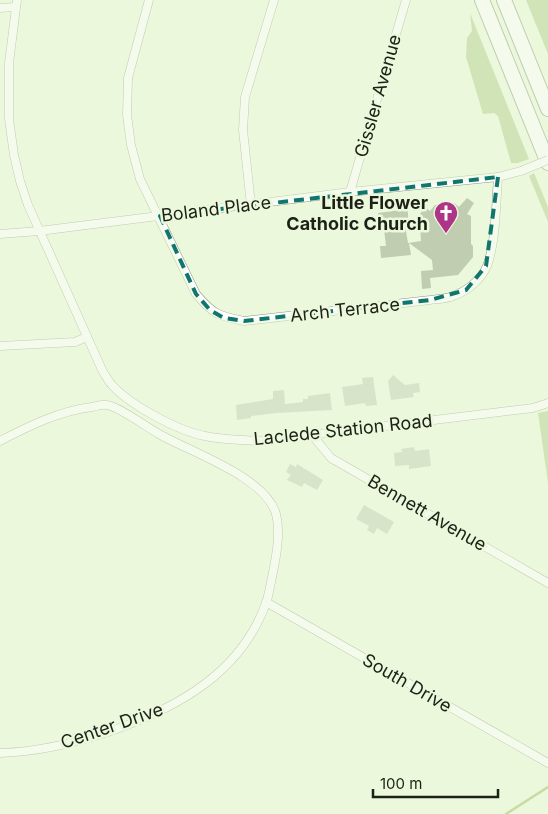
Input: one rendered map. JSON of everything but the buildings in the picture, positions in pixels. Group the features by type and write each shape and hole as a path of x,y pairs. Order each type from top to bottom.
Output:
{"highway":[{"path":"482,0 548,161"},
{"path":"504,0 548,109"}],"street":[{"name":"Arch Terrace","path":"149,0 128,78 127,115 131,146 140,179 160,216 196,294 210,310 224,318 244,321 430,300 452,296 466,290 479,278 486,266 491,248 498,177"},
{"path":"251,205 243,130 246,97 274,0"},
{"name":"Gissler Avenue","path":"350,192 406,0"},
{"path":"0,8 16,4"},
{"name":"Laclede Station Road","path":"16,4 9,63 9,118 20,181 39,231 103,372 112,385 130,400 156,417 203,436 226,440 262,441 533,408 548,403"},
{"path":"0,119 9,118"},
{"name":"Boland Place","path":"0,234 39,231 350,192 498,177 548,161"},
{"path":"0,346 75,342 87,337"},
{"name":"Center Drive","path":"0,441 51,418 88,407 107,404 161,435 208,457 259,490 269,500 275,511 278,524 274,566 266,602 254,629 234,657 206,683 180,702 145,718 82,740 38,750 0,754"},
{"name":"Bennett Avenue","path":"313,436 331,458 548,583"},
{"name":"South Drive","path":"266,602 548,763"}],"highlighted area":[{"path":"498,177 486,266 466,290 430,300 244,321 224,318 210,310 196,294 160,216"}],"green space":[{"path":"526,0 548,0 548,54"},
{"path":"470,13 529,159 518,163 511,163 498,116 494,113 483,114 466,57 467,38 472,31"},
{"path":"534,173 548,207 548,222 529,176"},
{"path":"548,411 548,483 538,413"}],"waterway":[{"path":"506,814 548,787"}],"place":[{"name":"Little Flower Catholic Church","path":"446,234"}]}
